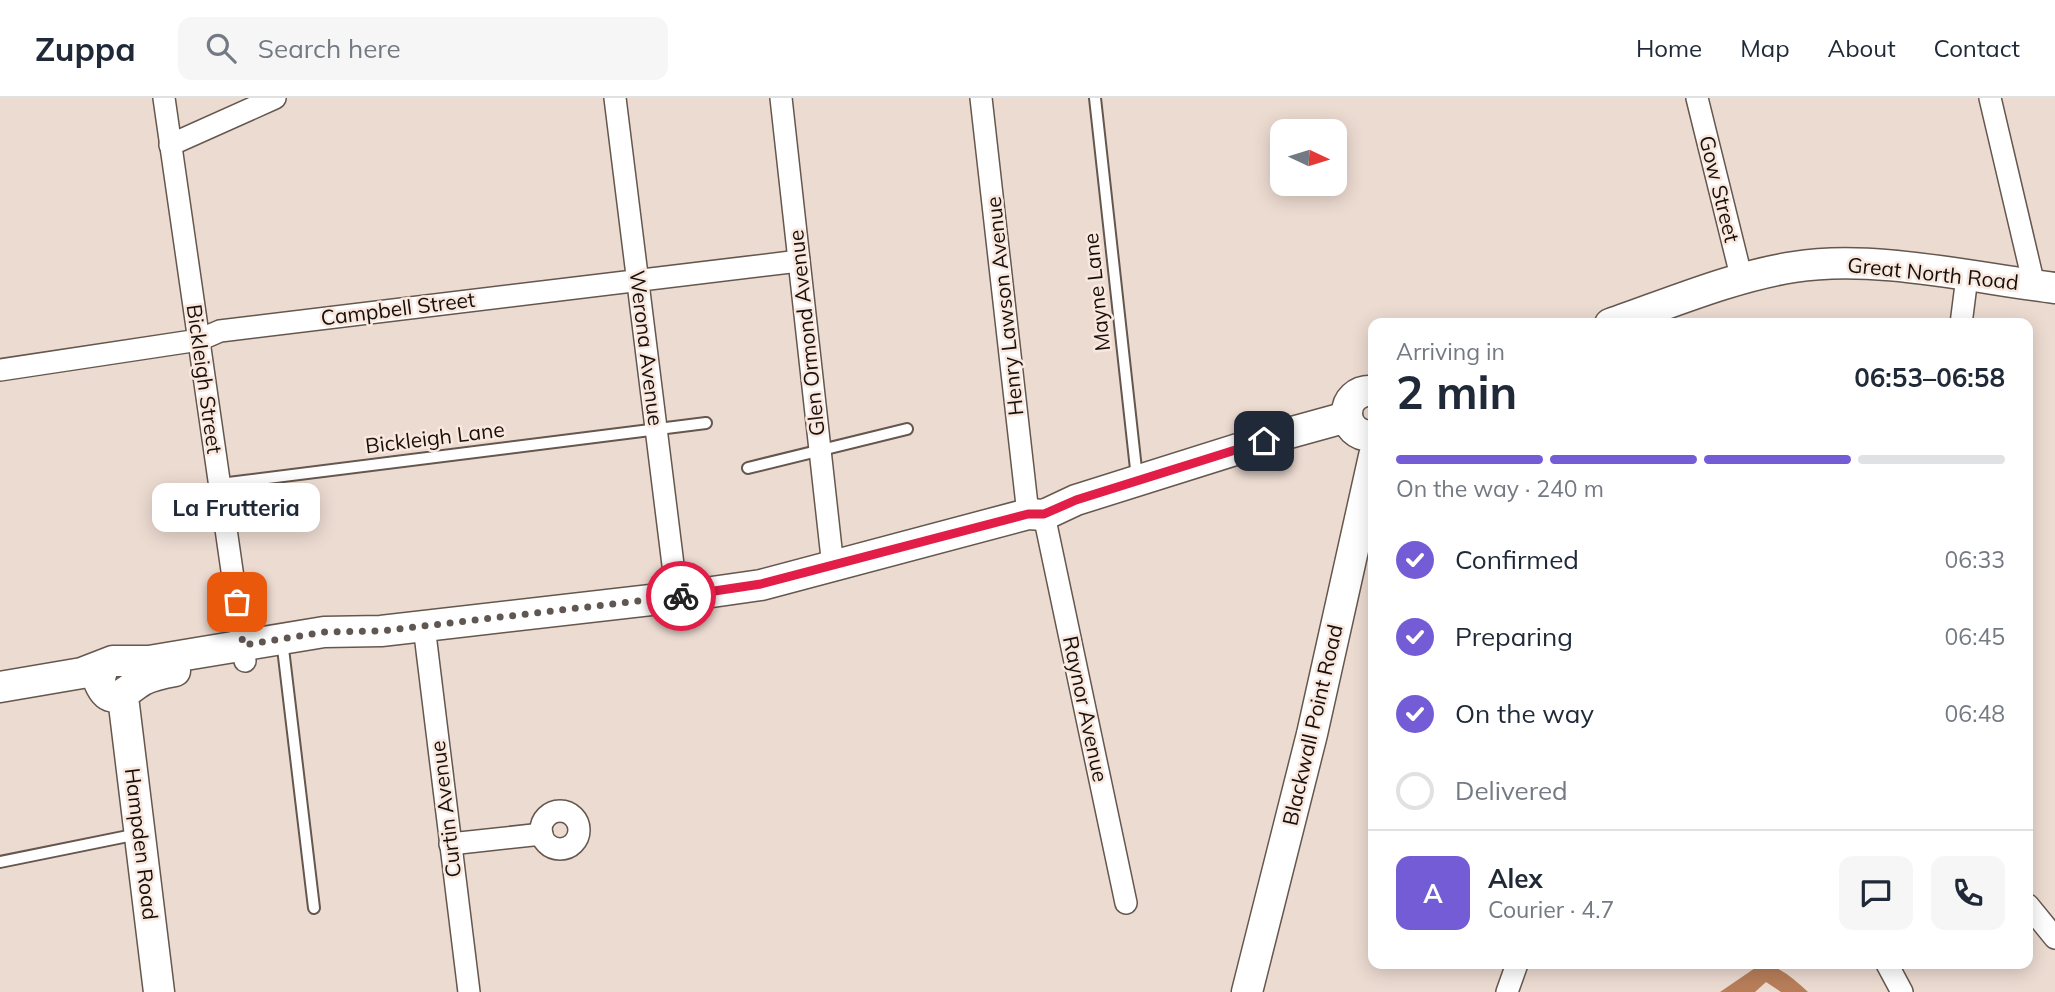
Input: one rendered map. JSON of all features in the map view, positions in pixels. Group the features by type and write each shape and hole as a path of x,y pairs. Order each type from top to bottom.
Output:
{"main road":[{"name":"Great North Road","path":"1628,318 1742,280 1793,267 1833,264 1878,265 2044,287"},
{"path":"1368,391 1360,392 1353,398 1347,417 1350,425 1368,440"},
{"path":"0,702 68,692 117,681 149,661 244,653 381,631 677,597 761,584 1036,514 1347,417"},
{"name":"Blackwall Point Road","path":"1247,992 1312,734 1368,468"},
{"path":"0,687 70,676 117,681"},
{"name":"Hampden Road","path":"117,681 124,705 159,992"}],"street":[{"name":"Bickleigh Street","path":"163,98 244,653"},
{"path":"170,145 275,98"},
{"name":"Werona Avenue","path":"615,98 677,597"},
{"name":"Glen Ormond Avenue","path":"781,98 833,567"},
{"name":"Henry Lawson Avenue","path":"981,98 1036,514"},
{"name":"Gow Street","path":"1697,98 1742,280"},
{"path":"1990,98 2044,287"},
{"name":"Campbell Street","path":"0,370 199,340 220,331 799,261"},
{"path":"1962,318 1968,277"},
{"name":"Raynor Avenue","path":"1036,514 1126,903"},
{"name":"Curtin Avenue","path":"424,626 469,992"},
{"path":"450,844 542,834"},
{"path":"2033,911 2055,938"},
{"path":"1507,992 1515,969"},
{"path":"1890,969 1902,992"}],"lane":[{"name":"Mayne Lane","path":"1095,98 1138,482"},
{"name":"Bickleigh Lane","path":"219,484 706,424"},
{"path":"748,468 907,429"},
{"path":"283,646 314,908"},
{"path":"0,862 139,833"}],"shaded area":[{"path":"1754,969 1777,969 1808,992 1781,992 1766,982 1755,992 1720,992"}],"way so far":[{"path":"237,602 243,645 324,632 381,631 681,596"}],"place":[{"name":"La Frutteria","path":"237,602"}],"route":[{"path":"681,596 761,584 1028,514 1044,514 1076,500 1264,441"}]}
